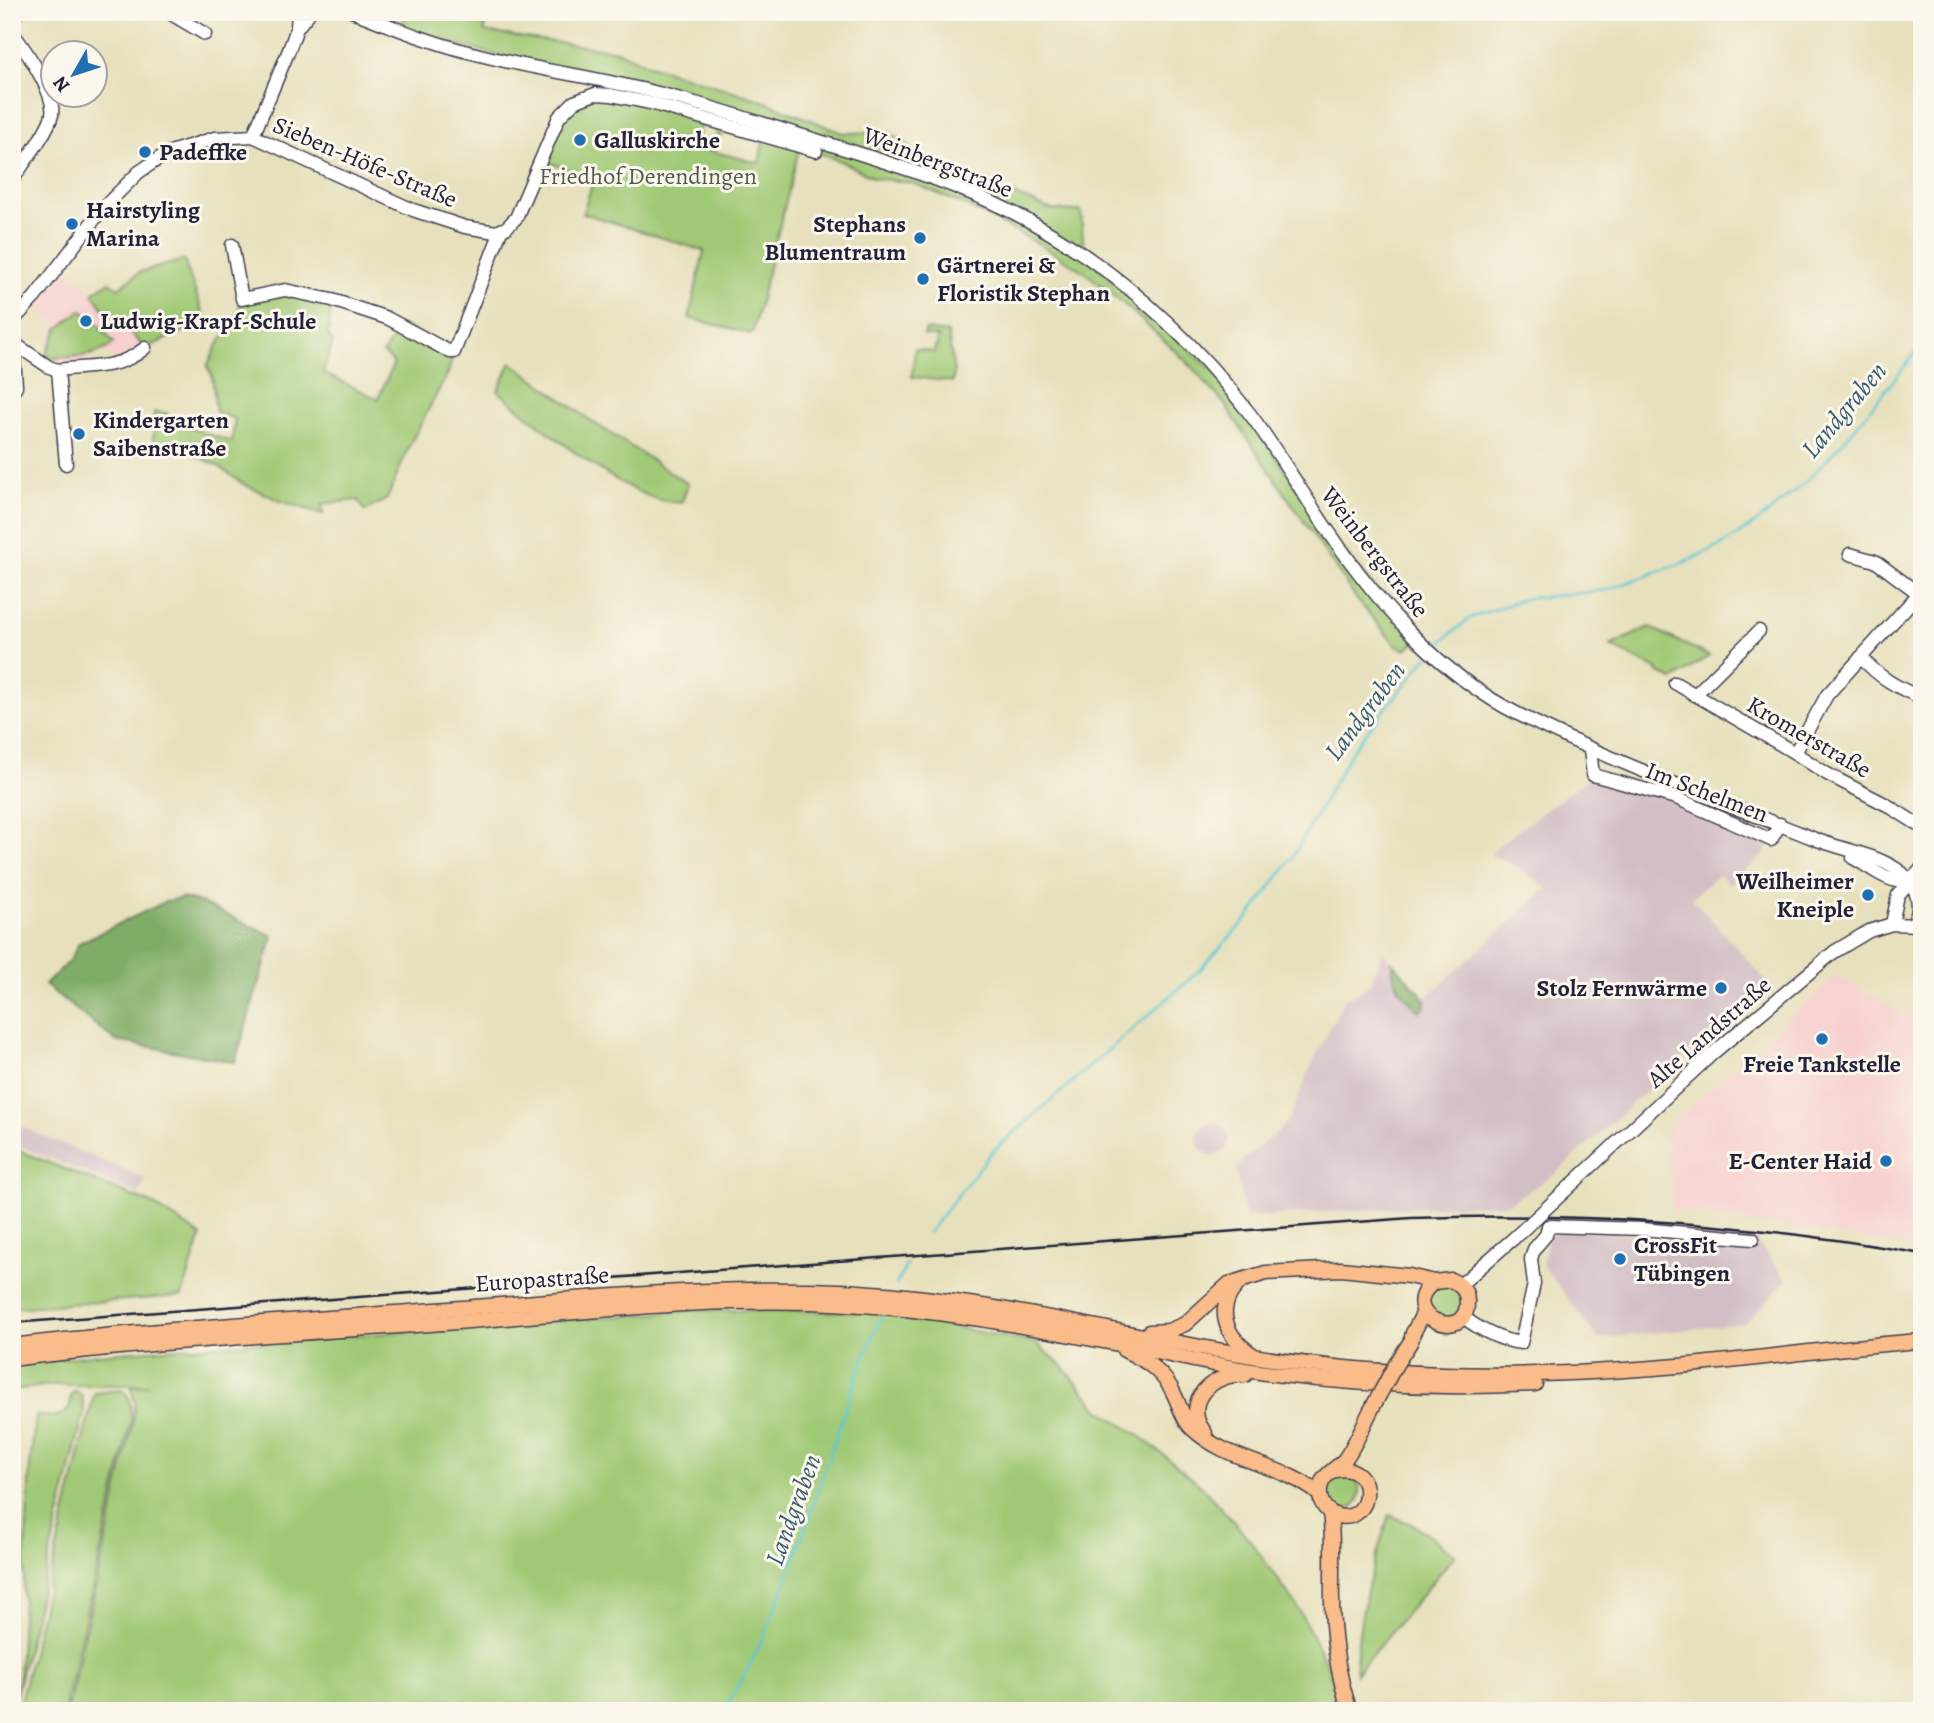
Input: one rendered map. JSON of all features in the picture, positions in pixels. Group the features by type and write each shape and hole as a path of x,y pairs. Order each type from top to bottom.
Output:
{"main road":[{"path":"1124,1333 1168,1331 1185,1324 1229,1284 1266,1273 1303,1269 1360,1269 1434,1282 1447,1280 1460,1285 1467,1300 1462,1316 1452,1323 1436,1322 1411,1341"},
{"path":"1387,1274 1408,1284 1436,1322"},
{"path":"1244,1279 1233,1289 1226,1300 1224,1310 1231,1335 1240,1346 1257,1358"},
{"path":"1319,1494 1331,1473 1358,1438 1396,1364 1411,1341 1427,1288 1434,1282"},
{"name":"Europastraße","path":"12,1346 168,1331 681,1292 794,1289 891,1301 928,1311 1107,1342"},
{"name":"Europastraße","path":"12,1359 228,1339 684,1305 790,1302 891,1301 989,1306 1124,1333"},
{"path":"1124,1333 1257,1358 1441,1375 1521,1375 1655,1368 1922,1341"},
{"path":"1107,1342 1266,1373 1344,1381 1488,1386 1611,1377 1655,1368"},
{"path":"1107,1342 1136,1356 1165,1378 1192,1428 1209,1441 1284,1474 1319,1494 1330,1512 1334,1545 1332,1583 1336,1662 1350,1711"},
{"path":"1209,1441 1197,1419 1197,1408 1207,1387 1220,1378 1236,1375 1256,1377 1266,1373"},
{"path":"1334,1545 1347,1516 1360,1509 1367,1497 1365,1484 1358,1474 1355,1462 1358,1438"},
{"path":"1284,1474 1331,1473 1347,1469 1358,1474"},
{"path":"1330,1512 1347,1516"}],"street":[{"path":"12,17 18,12"},
{"path":"168,12 205,34"},
{"path":"253,136 297,27 299,12"},
{"path":"297,27 310,12"},
{"name":"Weinbergstraße","path":"354,12 474,54 631,87 739,116 879,160 972,193 1052,233 1114,276 1148,304 1212,368 1253,418 1358,572 1419,641 1442,662 1511,711 1590,750"},
{"path":"12,32 47,89 52,102 52,112 12,181"},
{"path":"232,245 242,299 277,290 321,297 371,311 454,352 501,231 514,221 521,210 559,117 582,98 595,94 633,99 816,151"},
{"name":"Sieben-Höfe-Straße","path":"12,322 35,297 103,208 148,164 167,153 226,137 253,136 412,210 479,230 501,231"},
{"path":"12,342 49,367 58,370 117,364 137,355 145,348"},
{"path":"12,342 16,386 12,394"},
{"path":"58,370 66,464"},
{"path":"1796,754 1827,695 1920,593 1875,561 1850,554"},
{"path":"1695,695 1759,631"},
{"path":"1861,657 1873,671 1897,687 1922,698"},
{"name":"Kromerstraße","path":"1675,683 1827,775 1887,805 1922,827"},
{"path":"1590,750 1815,839 1871,858 1899,870 1909,880"},
{"name":"Im Schelmen","path":"1590,750 1593,775 1676,798 1771,840 1780,824"},
{"path":"1829,844 1892,880 1901,883 1909,880"},
{"path":"1892,924 1898,895 1922,868"},
{"path":"1892,880 1898,895"},
{"name":"Alte Landstraße","path":"1460,1285 1712,1054 1825,959 1853,939 1892,924 1917,924 1919,900 1909,880"},
{"path":"1462,1316 1488,1334 1521,1343 1534,1284 1531,1259 1534,1249 1546,1235 1548,1226 1607,1227 1753,1239"}],"shaded area":[{"name":"Ludwig-Krapf-Schule","path":"68,270 93,293 105,312 109,310 141,345 115,362 109,352 95,354 81,363 52,365 42,359 57,326 37,305"},
{"path":"1593,775 1676,798 1771,840 1765,854 1729,884 1719,874 1692,898 1773,988 1705,1047 1702,1040 1554,1175 1507,1204 1245,1217 1236,1169 1244,1159 1281,1129 1290,1117 1344,999 1362,991 1371,983 1383,952 1426,998 1548,888 1505,860 1491,856 1496,847"},
{"path":"1836,976 1922,1022 1922,1248 1673,1210 1666,1129"},
{"path":"12,1123 146,1179 138,1194 12,1143"},
{"path":"1213,1123 1224,1128 1229,1139 1224,1150 1213,1155 1202,1150 1197,1139 1202,1128"},
{"path":"1563,1230 1756,1241 1787,1280 1745,1323 1598,1339 1542,1264 1548,1238"}],"green space":[{"name":"Friedhof Derendingen","path":"406,12 488,12 484,32 619,51 646,64 758,99 843,133 888,132 903,140 918,155 1025,199 1052,210 1081,211 1084,255 1221,378 1330,534 1417,639 1406,650 1396,645 1357,600 1223,402 1187,362 1086,273 1039,244 973,209 913,183 874,178 843,162 800,146 752,334 689,318 704,251 583,213 593,181 542,159 555,124 594,94 597,80 400,30","holes":["700,125 717,129 716,135 721,136 723,131 763,142 759,163 695,147"]},
{"path":"184,260 206,322 145,348 109,310 106,313 93,293 109,282 118,288 140,272"},
{"path":"277,290 332,300 328,335 333,343 323,373 378,399 394,363 383,353 402,325 454,352 448,373 410,444 387,499 365,511 358,500 322,504 323,514 283,502 243,484 217,465 186,451 153,443 154,412 167,413 168,421 232,442 235,419 216,412 212,375 207,367 217,346 235,320 242,299"},
{"path":"81,310 98,324 114,343 92,354 50,358 46,354 58,329"},
{"path":"925,330 948,333 953,382 912,377 915,349 934,352 937,346 938,337 924,335"},
{"path":"511,362 593,422 688,484 682,502 663,501 613,478 535,422 498,391"},
{"path":"1649,627 1709,656 1673,680 1610,646"},
{"path":"182,898 199,902 273,936 235,1062 116,1041 45,985 70,960 79,943 167,901"},
{"path":"1392,962 1425,998 1424,1008 1419,1011 1400,989 1394,977"},
{"path":"12,1148 154,1205 201,1236 182,1296 12,1308"},
{"path":"1445,1286 1456,1291 1461,1302 1456,1313 1445,1318 1434,1313 1429,1302 1434,1291"},
{"path":"705,1310 875,1312 1036,1343 1064,1368 1100,1410 1144,1439 1200,1485 1249,1539 1297,1606 1328,1667 1342,1711 67,1711 133,1422 135,1402 131,1387 149,1385 51,1385 12,1390 12,1364 109,1353"},
{"path":"121,1390 129,1399 131,1420 64,1711 18,1711 93,1398 95,1393"},
{"path":"75,1391 82,1395 84,1412 16,1695 30,1465 36,1415 53,1417 64,1414"},
{"path":"1343,1476 1355,1481 1360,1493 1355,1505 1343,1510 1331,1505 1326,1493 1331,1481"},
{"path":"1389,1515 1416,1526 1455,1555 1356,1674 1362,1613"}],"waterway":[{"name":"Landgraben","path":"1434,648 1470,618 1524,599 1607,590 1682,563 1722,545 1757,522 1807,481 1851,433 1922,345"},
{"name":"Landgraben","path":"928,1233 991,1153 1199,971 1251,914 1292,858 1353,749 1428,656"},
{"name":"Landgraben","path":"896,1285 907,1264"},
{"name":"Landgraben","path":"724,1711 773,1614 849,1399 882,1315"}],"railway":[{"path":"12,1323 1411,1218 1539,1217 1667,1222 1795,1234 1922,1254"}],"place":[{"name":"Galluskirche","path":"580,140"},
{"name":"Padeffke","path":"145,152"},
{"name":"Hairstyling Marina","path":"72,224"},
{"name":"Stephans Blumentraum","path":"920,238"},
{"name":"Gärtnerei & Floristik Stephan","path":"923,279"},
{"name":"Ludwig-Krapf-Schule","path":"86,321"},
{"name":"Kindergarten Saibenstraße","path":"79,434"},
{"name":"Weilheimer Kneiple","path":"1868,895"},
{"name":"Stolz Fernwärme","path":"1721,988"},
{"name":"Freie Tankstelle","path":"1822,1039"},
{"name":"E-Center Haid","path":"1886,1161"},
{"name":"CrossFit Tübingen","path":"1620,1259"}]}
